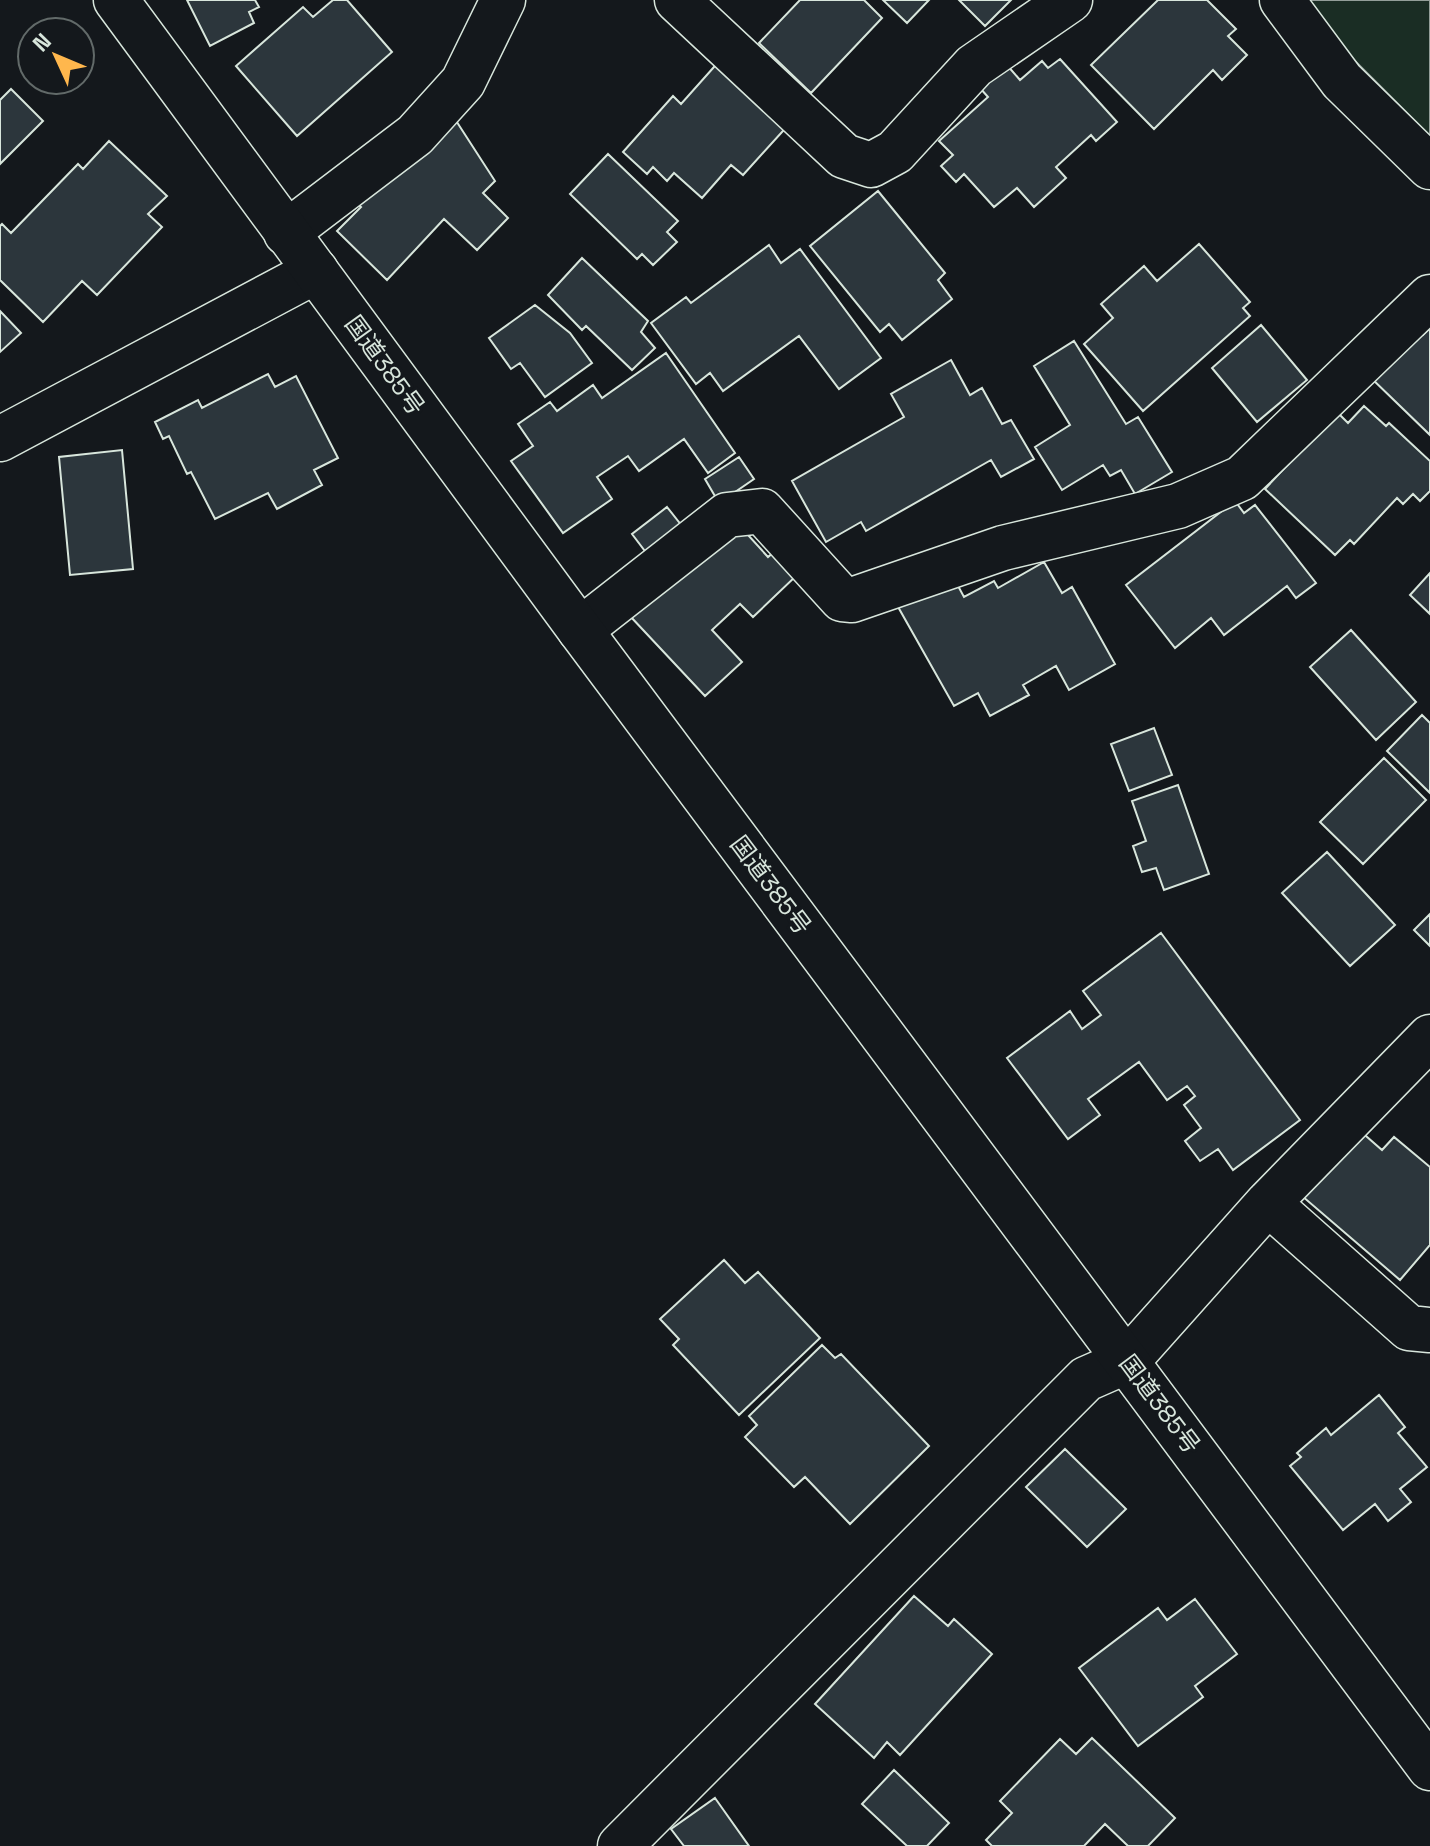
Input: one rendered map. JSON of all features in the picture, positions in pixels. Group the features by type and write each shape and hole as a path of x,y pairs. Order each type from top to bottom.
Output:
{"main road":[{"name":"国道385号","path":"116,0 580,630 1430,1768"},
{"path":"286,233 415,135 463,82 503,0"},
{"path":"677,0 844,156 871,165 895,152 974,66 1070,0"},
{"path":"1282,0 1342,81 1430,167"},
{"path":"0,439 316,271"},
{"path":"580,630 727,515 762,511 842,599 852,600 1003,548 1178,506 1242,478 1430,297"},
{"path":"620,1846 1086,1379 1127,1361 1268,1203 1430,1037"},
{"path":"1268,1203 1409,1328 1430,1330"}],"green space":[{"path":"1309,0 1430,0 1430,136 1337,43"}],"building":[{"path":"187,0 255,0 259,7 249,12 254,23 210,46"},
{"path":"333,0 347,0 392,52 297,136 236,66 303,7 313,17"},
{"path":"800,0 864,0 882,18 811,93 759,43"},
{"path":"883,0 929,0 907,23"},
{"path":"959,0 1011,0 985,26"},
{"path":"1158,0 1207,0 1236,29 1228,36 1247,55 1222,80 1213,70 1154,129 1091,65"},
{"path":"722,58 792,121 743,175 731,165 702,198 674,173 667,181 653,167 647,174 623,152 673,96 681,104"},
{"path":"1060,59 1117,122 1096,141 1091,135 1056,167 1066,178 1034,207 1017,188 994,207 964,174 956,182 941,166 953,155 939,141 988,97 980,88 1007,65 1020,80 1042,61 1048,68"},
{"path":"11,89 43,121 0,164 0,100"},
{"path":"453,116 495,181 483,193 508,218 477,250 444,219 387,280 337,231 361,207 353,200"},
{"path":"109,141 167,196 148,214 162,227 97,295 82,281 43,322 0,280 0,226 2,224 11,233 78,164 83,169"},
{"path":"608,154 678,221 667,232 677,242 653,265 642,254 637,259 570,194"},
{"path":"878,191 945,273 938,280 952,299 902,340 889,324 880,332 810,246"},
{"path":"1199,244 1250,302 1243,308 1250,316 1143,411 1084,344 1113,318 1101,304 1144,266 1157,281"},
{"path":"769,245 781,263 800,249 881,358 839,389 799,336 723,391 710,373 696,384 651,323 686,297 691,303"},
{"path":"582,258 648,321 641,332 655,348 632,370 586,326 582,330 548,295"},
{"path":"535,305 570,333 592,363 545,397 520,363 511,369 489,338"},
{"path":"0,311 21,333 0,352"},
{"path":"1261,325 1307,380 1257,422 1212,368"},
{"path":"1415,328 1423,335 1430,328 1430,435 1369,376"},
{"path":"1074,341 1126,424 1138,417 1172,472 1135,494 1121,470 1110,476 1103,465 1062,490 1035,447 1070,425 1034,366"},
{"path":"666,353 735,453 708,473 684,439 639,471 628,456 597,477 612,499 563,533 511,461 533,446 518,424 550,402 557,411 593,385 602,398"},
{"path":"951,360 970,395 982,388 1002,424 1011,420 1034,459 1001,477 991,460 866,531 861,522 826,542 792,481 904,417 891,394"},
{"path":"268,374 275,387 296,376 338,458 314,470 322,485 277,509 268,493 215,519 191,472 187,474 169,436 163,439 155,422 198,400 202,408"},
{"path":"1364,406 1386,426 1389,423 1430,461 1430,491 1420,501 1413,494 1403,504 1397,498 1354,544 1350,540 1335,555 1265,489 1337,412 1348,423"},
{"path":"122,450 133,569 70,575 59,457"},
{"path":"739,457 754,479 719,503 705,479"},
{"path":"1235,501 1244,513 1255,505 1316,583 1296,598 1287,586 1224,635 1211,618 1175,648 1126,585"},
{"path":"667,507 686,531 651,559 632,534"},
{"path":"738,524 768,557 774,552 796,576 753,617 740,604 712,630 742,662 705,696 630,616"},
{"path":"1044,562 1062,593 1072,587 1115,664 1069,690 1056,666 1023,685 1029,695 990,716 978,693 954,706 897,605 951,573 964,597 994,581 998,588"},
{"path":"1430,573 1430,614 1410,595"},
{"path":"1351,630 1416,702 1376,740 1310,667"},
{"path":"1422,715 1430,723 1430,793 1387,751"},
{"path":"1154,728 1172,775 1129,791 1111,744"},
{"path":"1384,758 1426,800 1363,864 1320,822"},
{"path":"1178,785 1209,874 1164,890 1156,868 1142,872 1133,846 1146,841 1132,801"},
{"path":"1327,852 1395,925 1350,966 1282,893"},
{"path":"1430,914 1430,946 1414,930"},
{"path":"1161,933 1300,1120 1233,1170 1218,1149 1200,1161 1185,1141 1201,1128 1184,1105 1195,1096 1187,1086 1167,1100 1139,1062 1088,1099 1100,1115 1068,1139 1007,1058 1070,1011 1082,1029 1101,1015 1083,991"},
{"path":"1358,1129 1382,1150 1394,1137 1430,1167 1430,1245 1400,1280 1302,1196"},
{"path":"724,1260 745,1283 758,1272 820,1338 739,1415 673,1345 679,1339 660,1319"},
{"path":"822,1345 835,1358 841,1354 929,1446 850,1524 805,1477 794,1487 745,1437 757,1425 749,1416"},
{"path":"1379,1395 1405,1427 1398,1433 1427,1467 1400,1489 1411,1502 1388,1521 1375,1504 1343,1530 1290,1466 1301,1457 1297,1453 1326,1428 1331,1435"},
{"path":"1065,1449 1126,1509 1087,1547 1026,1487"},
{"path":"914,1596 948,1626 954,1619 992,1654 900,1755 887,1742 874,1758 815,1704"},
{"path":"1195,1599 1237,1654 1195,1686 1203,1697 1138,1746 1079,1668 1158,1608 1167,1620"},
{"path":"1092,1738 1175,1818 1148,1846 1128,1846 1105,1824 1084,1846 992,1846 986,1840 1012,1813 1000,1801 1060,1739 1076,1754"},
{"path":"894,1770 949,1823 927,1846 907,1846 862,1804"},
{"path":"715,1798 749,1846 684,1846 671,1829"}]}
